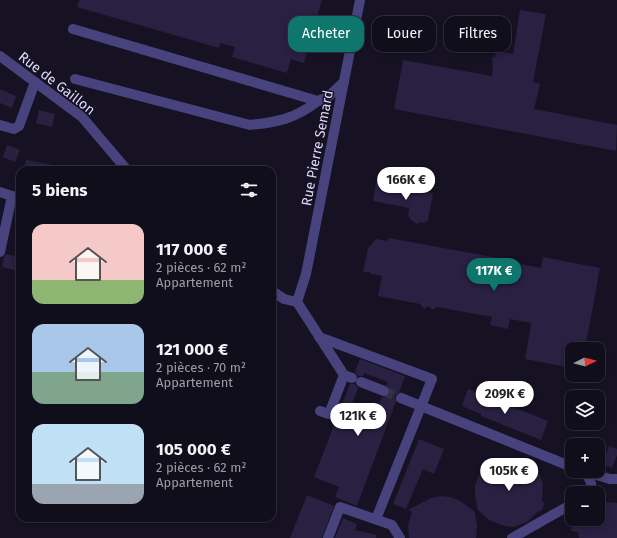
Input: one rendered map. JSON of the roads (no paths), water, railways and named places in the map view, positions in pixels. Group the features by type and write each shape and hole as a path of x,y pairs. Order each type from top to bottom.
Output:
{"street":[{"name":"Rue Pierre Semard","path":"297,302 306,274 360,0"},
{"path":"73,29 318,101"},
{"name":"Rue de Gaillon","path":"0,56 82,117 124,166"},
{"path":"75,79 250,125 278,122 305,111 318,101 328,97 344,82"},
{"path":"0,125 14,129 19,126 35,82"},
{"path":"0,192 16,198 0,252"},
{"path":"276,294 284,300 297,302 319,337 348,377 329,414 320,410"},
{"path":"319,337 432,379 376,519"},
{"path":"362,382 384,391"},
{"path":"401,398 565,464"},
{"path":"592,486 591,479 583,471 610,479 617,479"},
{"path":"328,538 340,507 392,525 400,538"},
{"path":"512,538 565,508"}],"tunnel":[{"path":"384,391 401,398"}]}
